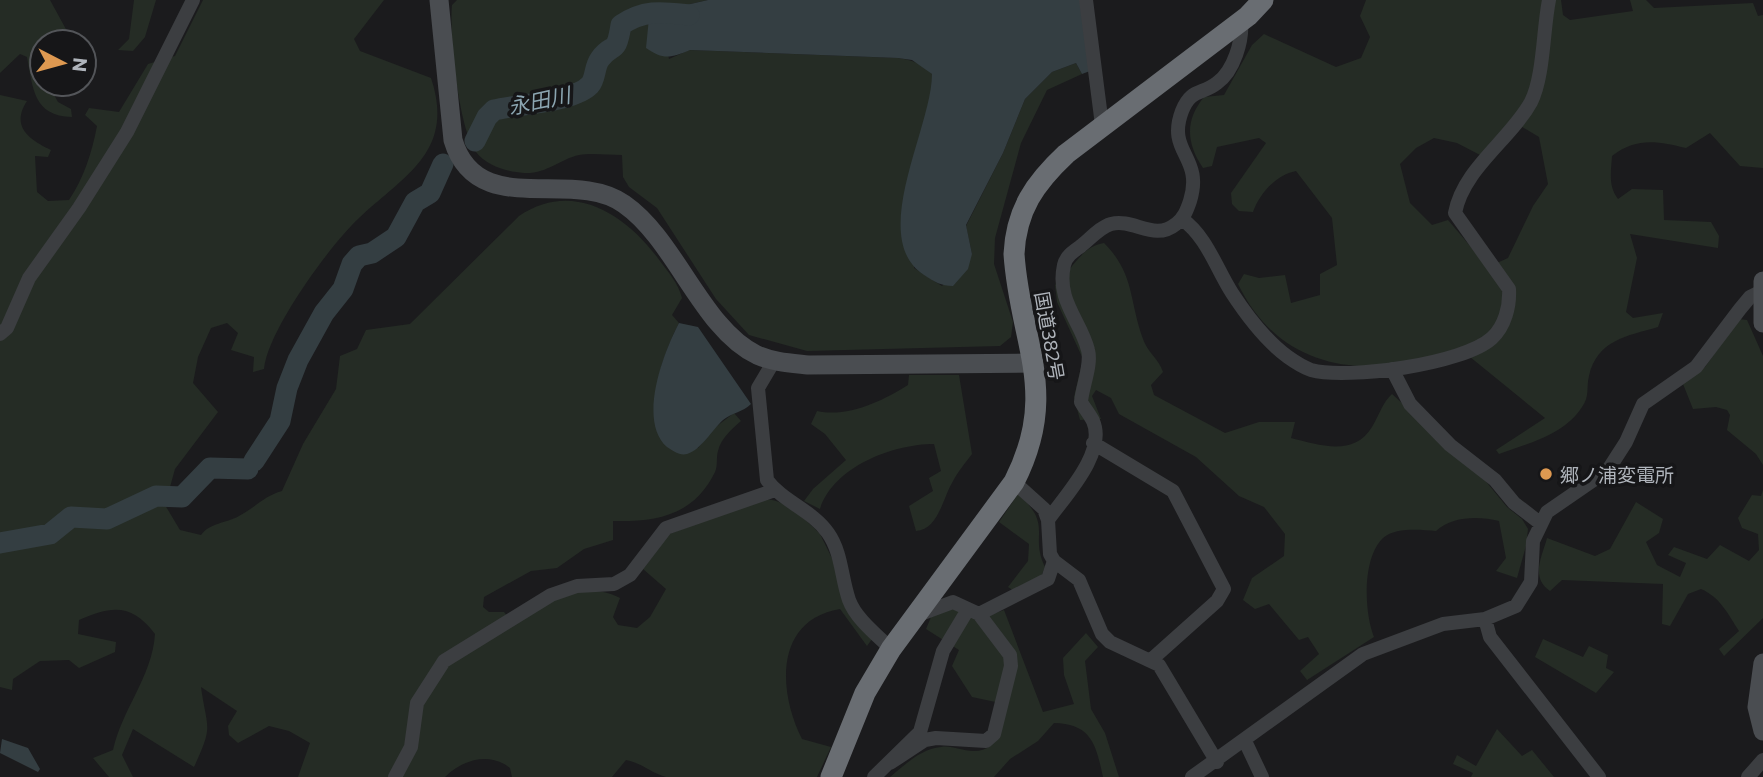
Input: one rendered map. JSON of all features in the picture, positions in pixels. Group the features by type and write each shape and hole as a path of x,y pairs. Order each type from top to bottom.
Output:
{"highway":[{"name":"国道382号","path":"831,777 864,693 891,649 1014,482 1028,455 1037,419 1034,363 1015,269 1015,235 1019,216 1043,176 1102,125 1241,21 1263,0"}],"street":[{"path":"0,334 7,328 29,278 79,208 127,132 193,0"},
{"path":"439,0 453,140 456,152 469,170 479,178 503,187 592,190 622,202 659,239 733,338 743,347 774,361 902,365 1034,363"},
{"path":"1086,0 1102,125"},
{"path":"1182,219 1203,241 1246,312 1270,342 1286,356 1309,369 1322,372 1392,369 1435,362 1469,351 1491,339 1505,317 1508,289 1455,213 1462,190 1524,114 1533,97 1549,0"},
{"path":"1048,520 1089,463 1093,443 1094,423 1081,402 1089,352 1067,308 1064,265 1069,256 1107,225 1118,223 1156,232 1173,226 1182,219 1195,184 1194,170 1177,137 1182,111 1198,90 1217,83 1225,74 1240,47 1241,21"},
{"path":"1762,286 1763,323"},
{"path":"1192,777 1217,762 1363,654 1443,624 1485,619 1516,606 1531,582 1533,541 1547,512 1608,470 1626,442 1643,404 1696,367 1740,309 1762,286"},
{"path":"774,361 758,388 767,480 775,490 814,518 827,531 836,548 850,602 891,649"},
{"path":"1392,369 1406,398 1434,429 1495,480 1514,503 1540,523"},
{"path":"1093,443 1173,491 1224,589 1217,601 1151,660"},
{"path":"1014,482 1035,499 1048,520 1048,542 1054,561 1079,580 1096,623 1110,642 1159,665 1217,762"},
{"path":"395,777 411,747 417,703 444,661 551,595 577,586 614,584 631,575 666,528 775,490"},
{"path":"874,777 920,733 943,652 973,612 1048,579 1054,561"},
{"path":"890,763 925,740 936,738 986,741 994,734 1011,666 1010,655 973,612 953,602 918,615"},
{"path":"1485,619 1490,637 1599,777"},
{"path":"1763,663 1757,692 1763,731"},
{"path":"1245,741 1262,777"},
{"path":"1748,777 1763,760"}],"shaded area":[{"path":"0,0 50,0 65,28 28,28 28,62 27,57 20,54 0,73"},
{"path":"134,0 156,0 145,37 133,51 118,50 129,39"},
{"path":"203,0 384,0 354,39 360,51 431,78 437,105 436,127 430,146 404,178 352,225 327,254 286,314 268,353 264,369 253,372 254,357 231,350 238,333 227,323 211,328 198,357 193,383 218,412 175,469 165,505 180,530 201,535 209,528 239,516 282,491 303,444 336,389 340,356 357,349 366,330 410,324 519,216 539,205 559,201 579,202 597,207 632,229 647,244 673,278 682,298 672,315 679,323 668,347 657,384 656,423 698,448 713,429 734,413 741,421 722,442 717,453 716,470 706,486 697,498 685,507 645,520 613,521 613,540 584,549 557,568 531,571 484,597 483,607 489,612 504,612 513,623 551,601 578,592 592,591 620,598 613,617 618,625 637,628 650,617 666,589 643,569 669,534 763,499 787,506 820,534 872,639 867,646 840,609 818,616 803,627 793,643 787,660 786,680 794,720 802,739 831,747 817,777 666,777 626,760 612,777 512,777 510,768 485,759 459,766 445,777 298,777 310,743 289,731 269,726 238,743 229,735 228,726 237,711 201,687 207,734 194,767 133,729 122,755 133,777 109,777 93,758 113,750 117,735 143,679 153,650 155,634 138,617 120,610 101,612 79,620 78,634 116,642 115,652 79,668 69,660 40,661 13,679 12,690 0,687 0,95 27,101 21,118 25,132 51,150 48,157 35,156 37,192 48,201 69,200 83,174 95,136 97,126 85,115 89,108 119,112 148,64 175,56"},
{"path":"457,0 708,0 660,11 669,59 689,50 898,58 920,65 932,74 932,93 923,128 914,268 942,286 972,254 966,226 1003,153 1025,99 1052,72 1076,63 1082,74 1047,90 1021,143 995,238 994,264 1013,322 1011,337 1000,346 807,351 749,335 716,299 657,208 629,187 623,177 622,155 579,155 540,171 524,173 498,167 476,152 465,124 456,81 451,19 452,5"},
{"path":"708,0 1081,0 1090,71 1082,74 1076,63 1052,72 1025,99 1003,153 966,225 972,254 968,269 953,286 945,285 924,275 908,258 901,236 901,209 929,97 932,74 912,60 898,58 690,50 667,57 646,48 649,18 660,11"},
{"path":"1366,0 1561,0 1563,15 1570,20 1633,11 1630,0 1646,0 1654,8 1753,3 1758,16 1763,15 1763,168 1740,166 1710,133 1686,148 1647,142 1630,146 1612,156 1611,184 1618,199 1632,189 1663,190 1664,220 1711,222 1719,236 1718,248 1630,234 1637,258 1626,312 1633,318 1663,313 1658,327 1625,337 1606,347 1593,364 1582,407 1566,425 1534,442 1499,454 1496,450 1545,418 1459,348 1395,365 1363,366 1333,362 1305,353 1279,337 1257,314 1238,284 1244,274 1259,278 1285,275 1291,303 1320,295 1320,274 1337,265 1332,218 1296,171 1282,176 1270,186 1253,212 1239,211 1232,204 1231,193 1266,143 1259,138 1217,147 1212,166 1203,168 1191,141 1193,114 1204,97 1224,95 1252,45 1264,34 1336,67 1361,58 1370,37 1360,16","holes":["1512,121 1539,137 1548,184 1533,206 1508,258 1488,267 1448,220 1432,225 1410,203 1400,164 1416,148 1434,138 1457,143 1482,156"]},
{"path":"37,98 56,98 71,109 72,117 49,112"},
{"path":"1104,243 1121,266 1130,288 1143,339 1163,372 1151,385 1154,395 1225,433 1259,422 1295,422 1291,438 1324,446 1346,446 1356,442 1372,427 1392,394 1479,473 1507,507 1522,519 1528,529 1517,578 1496,571 1506,558 1499,521 1466,518 1450,522 1436,531 1409,530 1388,534 1376,547 1368,572 1368,614 1374,637 1307,680 1300,671 1319,654 1308,637 1299,640 1269,604 1255,609 1243,600 1252,578 1284,556 1285,534 1264,507 1239,496 1196,457 1119,414 1111,398 1096,390 1092,396 1101,419 1080,420 1074,397 1083,359 1057,302 1055,285 1083,254"},
{"path":"1739,319 1747,320 1763,356 1763,465 1756,454 1727,430 1730,415 1727,410 1716,407 1693,409 1683,384 1705,367"},
{"path":"679,323 698,327 751,404 723,420 697,448 684,454 667,447 658,435 654,421 656,386"},
{"path":"909,375 959,375 972,454 954,479 930,525 916,531 909,506 933,491 929,478 941,471 934,444 901,448 866,461 838,481 827,494 820,509 804,501 813,489 846,460 825,434 811,424 817,411 840,412 864,407 908,385"},
{"path":"1763,490 1763,618 1724,656 1719,649 1739,631 1718,601 1701,589 1688,594 1670,626 1662,624 1663,584 1562,580 1550,591 1540,579 1540,559 1547,538 1595,556 1610,549 1636,502 1663,519 1659,533 1646,542 1657,565 1680,577 1686,563 1668,555 1674,547 1707,559 1720,545 1749,561 1759,550 1758,534 1742,528 1738,518 1752,495 1761,496"},
{"path":"1018,494 1029,505 1038,522 1039,546 1045,567 1040,579 1014,591 1008,587 1028,561 1029,544 999,522"},
{"path":"956,606 978,619 1004,610 1043,712 1074,704 1064,675 1063,658 1086,633 1098,647 1085,661 1091,709 1105,733 1119,777 1103,777 1098,755 1084,732 1067,724 1054,723 1038,741 1010,759 994,777 890,777 913,758 933,748 982,750 989,747 998,735 1005,704 972,697 952,666 959,650 926,629 931,617"},
{"path":"1543,639 1583,657 1589,646 1608,655 1606,668 1614,672 1596,693 1535,657"},
{"path":"1497,729 1522,756 1532,750 1554,777 1471,777 1473,773 1453,764 1457,755 1476,766"},
{"path":"2,739 28,748 40,769 38,772 0,753"}],"waterway":[{"name":"永田川","path":"475,141 487,117 494,110 559,99 582,91 590,85 598,62 616,45 621,25 646,14 689,15"},
{"name":"永田川","path":"254,461 280,421 287,388 298,360 324,313 343,289 352,264 359,256 372,253 396,237 415,202 430,193 443,164"},
{"name":"永田川","path":"0,543 50,534 71,517 107,519 156,496 182,497 210,468 248,469"}],"place":[{"name":"郷ノ浦変電所","path":"1546,474"}]}
